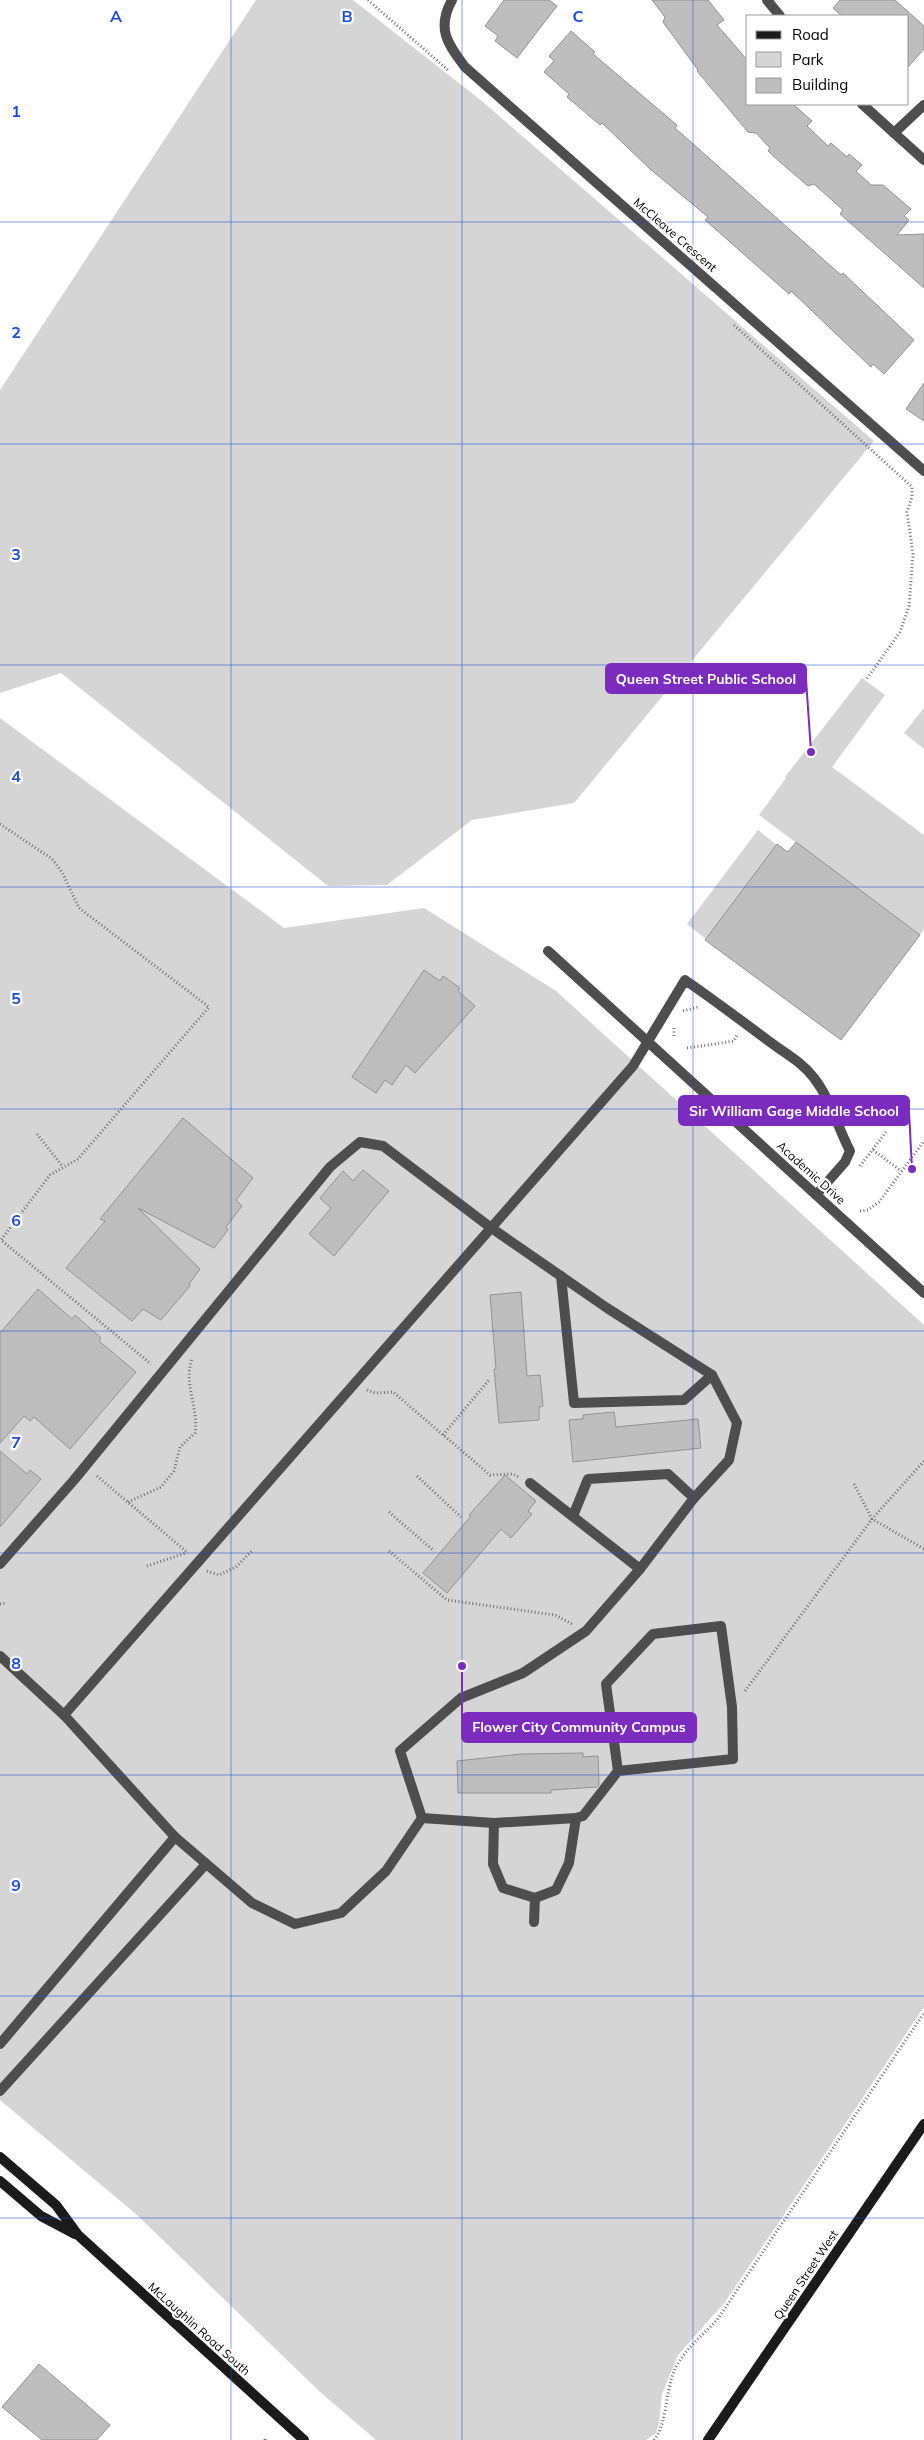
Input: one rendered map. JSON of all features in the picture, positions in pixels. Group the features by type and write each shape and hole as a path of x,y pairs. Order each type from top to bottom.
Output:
{"main road":[{"name":"Queen Street West","path":"708,2440 924,2124"},
{"name":"McLaughlin Road South","path":"0,2157 56,2205 78,2235 304,2440"},
{"name":"McLaughlin Road South","path":"0,2181 41,2216 78,2235"}],"street":[{"name":"McCleave Crescent","path":"452,0 443,25 450,46 465,67 924,471"},
{"path":"767,0 779,15"},
{"path":"863,105 924,160"},
{"path":"894,133 924,105"},
{"name":"Academic Drive","path":"548,951 924,1293"},
{"path":"64,1715 632,1066 685,980 778,1048 797,1059 815,1078 834,1112 841,1134 850,1150 845,1162 816,1195"},
{"path":"0,1564 80,1472 330,1167 360,1142 383,1146 490,1227 712,1375 737,1423 729,1460 694,1498 640,1569 586,1631 523,1673 461,1698 400,1751 422,1818"},
{"path":"561,1276 574,1403 684,1400 712,1375"},
{"path":"573,1516 588,1479 668,1474 694,1498"},
{"path":"530,1483 640,1569"},
{"path":"422,1818 494,1823 576,1818 583,1816 618,1771 733,1758 732,1707 721,1626 652,1634 606,1684 618,1771"},
{"path":"0,1656 64,1715 175,1837 252,1903 295,1924 341,1913 386,1870 422,1818"},
{"path":"494,1823 493,1864 503,1888 535,1898 556,1890 569,1863 576,1818"},
{"path":"0,2044 175,1837"},
{"path":"0,2091 206,1864"},
{"path":"534,1922 535,1898"}],"path":[{"path":"368,0 453,74"},
{"path":"728,320 912,486 912,497 907,512 913,554 909,606 900,632 866,680"},
{"path":"0,824 52,859 62,872 78,908 209,1007 78,1159 50,1175 1,1240 151,1364"},
{"path":"681,1013 692,1007 702,1007"},
{"path":"674,1036 676,1020"},
{"path":"687,1048 734,1041 737,1036 735,1031"},
{"path":"857,1170 886,1132"},
{"path":"37,1134 64,1167"},
{"path":"860,1211 868,1210 879,1202 924,1141"},
{"path":"873,1150 901,1171"},
{"path":"128,1502 161,1487 174,1471 180,1448 195,1433 196,1421 190,1383 192,1359"},
{"path":"443,1435 490,1380"},
{"path":"354,1383 375,1394 394,1392 490,1475 513,1474 530,1483"},
{"path":"732,1707 872,1519 924,1461"},
{"path":"97,1476 208,1572 220,1575 236,1567 253,1550"},
{"path":"417,1476 461,1517"},
{"path":"854,1484 872,1519 924,1549"},
{"path":"388,1512 434,1551"},
{"path":"389,1551 447,1600 555,1615 586,1631"},
{"path":"147,1566 187,1552"},
{"path":"0,1604 7,1603"},
{"path":"654,2440 662,2428 667,2393 677,2364 717,2320 924,2013"}],"green space":[{"path":"256,0 353,0 483,102 874,441 574,803 472,820 387,885 328,886 61,673 0,693 0,390"},
{"path":"862,678 885,695 832,767 924,835 924,929 920,935 759,815 785,777"},
{"path":"924,708 924,749 904,733"},
{"path":"0,718 284,928 424,908 556,991 924,1325 924,2007 725,2302 678,2355 662,2394 659,2424 656,2433 646,2440 376,2440 319,2391 137,2215 0,2100"},
{"path":"758,830 777,845 706,939 687,924"}],"building":[{"path":"504,0 549,0 557,6 517,58 495,41 498,36 485,26"},
{"path":"652,0 708,0 724,20 717,25 746,59 746,105 794,105 812,121 807,126 828,146 831,143 847,157 849,154 862,165 856,171 871,185 883,185 911,209 904,216 909,220 897,235 924,234 924,288 840,214 843,210 814,184 808,186 768,151 770,148 756,133 748,132 697,71 663,22 665,17"},
{"path":"840,0 895,0 924,26 924,49 909,66 909,15 841,15 833,8"},
{"path":"571,31 595,52 593,54 677,125 675,128 841,275 843,273 914,340 884,374 873,364 871,367 791,291 789,294 705,220 708,217 650,169 602,123 600,125 567,97 569,94 544,72 554,61 549,56"},
{"path":"924,383 924,421 906,409"},
{"path":"796,842 920,935 841,1040 705,940 777,844 788,852"},
{"path":"424,970 440,981 443,976 460,988 458,991 475,1006 415,1073 406,1065 392,1085 385,1080 376,1093 352,1077"},
{"path":"183,1118 253,1178 236,1200 242,1206 226,1227 228,1230 214,1248 138,1208 200,1269 189,1284 190,1286 161,1320 143,1309 132,1321 66,1268 105,1221 100,1219"},
{"path":"363,1170 389,1191 334,1256 309,1234 331,1208 320,1198 343,1171 353,1181"},
{"path":"38,1289 72,1319 75,1315 101,1338 99,1341 136,1372 70,1449 34,1417 30,1421 24,1416 0,1443 0,1333"},
{"path":"521,1292 527,1376 540,1375 543,1406 539,1407 539,1420 499,1423 490,1295"},
{"path":"614,1412 616,1427 698,1419 701,1448 573,1462 569,1420 583,1419 583,1415"},
{"path":"0,1451 27,1474 30,1470 41,1479 0,1527"},
{"path":"505,1475 536,1501 528,1511 532,1514 511,1538 501,1529 447,1593 423,1573 471,1516 469,1515"},
{"path":"583,1753 583,1757 598,1756 599,1785 597,1787 551,1790 551,1793 458,1793 457,1761 521,1754"},
{"path":"39,2364 110,2425 97,2440 42,2440 2,2407"}],"place":[{"name":"Queen Street Public School","path":"811,752"},
{"name":"Sir William Gage Middle School","path":"912,1169"},
{"name":"Flower City Community Campus","path":"462,1666"}]}
